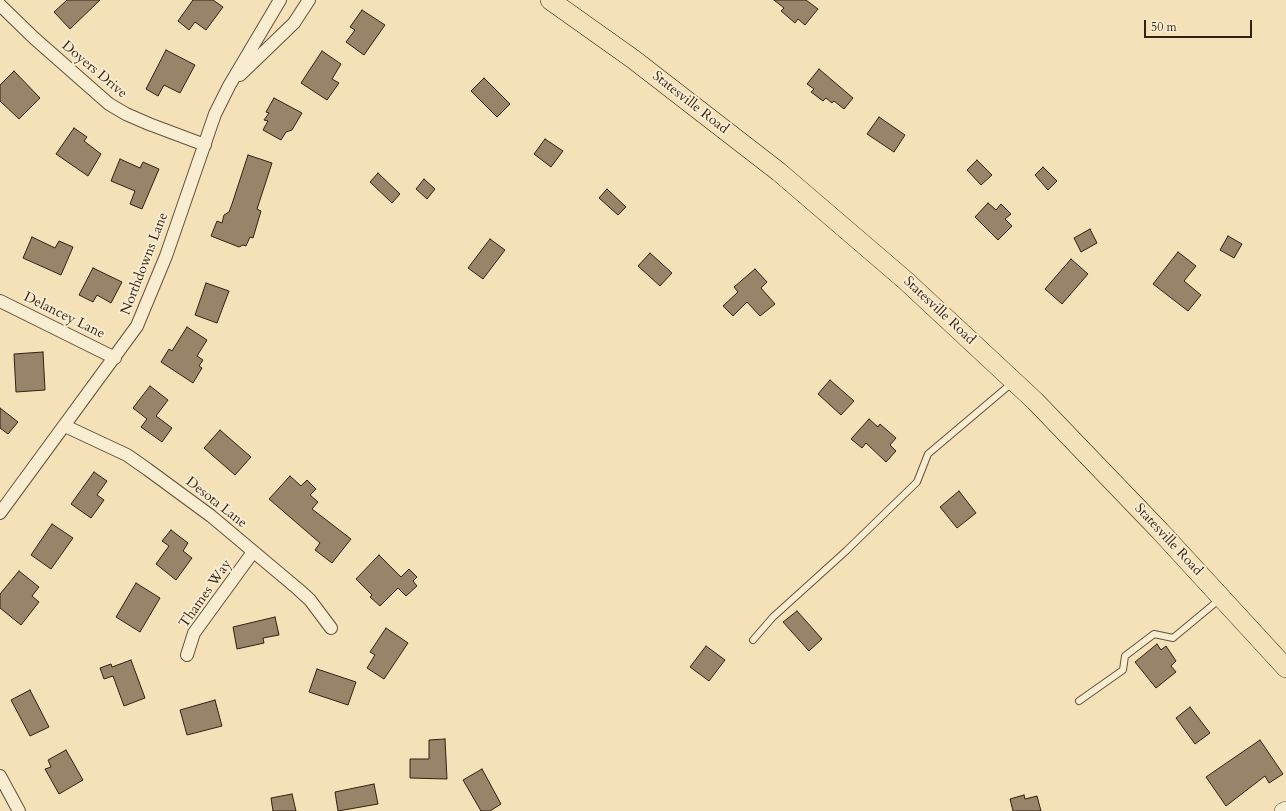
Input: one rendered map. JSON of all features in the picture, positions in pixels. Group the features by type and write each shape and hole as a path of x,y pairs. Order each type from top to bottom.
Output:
{"main road":[{"name":"Statesville Road","path":"550,0 634,59 778,172 905,280 1014,382 1160,531 1286,668"}],"street":[{"name":"Northdowns Lane","path":"0,513 115,358 145,312 215,114 229,86 280,0"},
{"name":"Northdowns Lane","path":"229,86 294,24 309,0"},
{"name":"Doyers Drive","path":"0,5 39,43 110,104 126,114 149,124 205,145"},
{"name":"Delancey Lane","path":"0,301 115,358"},
{"name":"Desota Lane","path":"65,426 127,455 211,516 310,600 331,628"},
{"name":"Thames Way","path":"188,655 194,633 253,552"},
{"path":"0,776 19,811"},
{"path":"1282,811 1286,809"}],"lane":[{"path":"753,640 773,617 846,551 917,482 928,454 1014,382"},
{"path":"1079,700 1123,670 1125,656 1154,634 1173,638 1221,598"}],"building":[{"path":"67,0 100,0 70,29 54,12"},
{"path":"193,0 213,0 223,7 206,30 195,22 189,30 178,21"},
{"path":"774,0 806,0 818,9 805,25 798,19 795,23 781,11 784,8"},
{"path":"362,10 385,25 364,55 346,42 355,30 350,27"},
{"path":"166,50 195,65 180,93 164,85 158,96 146,89"},
{"path":"322,51 341,64 332,79 339,83 327,100 301,83"},
{"path":"819,69 853,98 844,109 834,101 832,103 826,98 823,101 811,92 814,89 807,84"},
{"path":"14,71 40,98 19,119 0,101 0,85"},
{"path":"484,78 510,104 497,117 471,91"},
{"path":"274,98 302,113 292,130 286,132 281,140 263,130 268,121 264,120 269,113 266,112"},
{"path":"879,117 905,135 894,152 867,134"},
{"path":"74,128 87,137 84,141 101,154 88,176 56,154"},
{"path":"545,139 563,151 551,167 534,154"},
{"path":"248,155 272,163 257,209 261,211 253,238 250,237 246,246 243,245 239,247 211,236 217,221 222,223 224,215 229,212"},
{"path":"120,159 140,168 143,162 159,169 142,209 130,204 135,191 111,181"},
{"path":"977,160 992,175 981,185 967,170"},
{"path":"1043,167 1057,181 1048,190 1035,175"},
{"path":"378,173 400,194 392,203 370,182"},
{"path":"424,179 435,189 427,199 416,189"},
{"path":"607,189 626,207 618,215 599,198"},
{"path":"988,203 996,210 1001,204 1011,214 1005,219 1012,226 998,240 975,217"},
{"path":"1090,229 1097,243 1081,252 1074,238"},
{"path":"1228,236 1242,244 1234,258 1220,250"},
{"path":"32,237 55,248 59,241 73,247 61,275 23,258"},
{"path":"490,239 505,250 483,279 468,268"},
{"path":"1178,252 1196,266 1184,281 1201,295 1188,311 1153,284"},
{"path":"650,253 672,273 660,286 638,266"},
{"path":"1071,259 1088,274 1062,304 1045,289"},
{"path":"93,268 122,282 111,303 97,295 93,302 79,295"},
{"path":"755,269 767,282 761,288 775,304 760,316 747,302 733,316 723,306 738,292 734,287"},
{"path":"206,283 229,291 217,323 195,315"},
{"path":"187,327 207,340 197,356 203,360 199,366 202,368 193,383 161,362 169,349 172,351"},
{"path":"43,352 45,390 16,392 14,354"},
{"path":"830,380 854,401 841,415 818,394"},
{"path":"150,386 168,400 156,416 172,428 162,442 141,427 147,419 133,408"},
{"path":"0,408 18,422 8,434 0,428"},
{"path":"869,419 878,427 880,424 896,438 890,445 896,451 886,462 866,443 862,448 851,439"},
{"path":"220,430 251,457 235,475 204,448"},
{"path":"94,472 107,481 97,495 104,500 91,518 71,504"},
{"path":"290,476 301,486 307,480 316,489 310,495 318,502 312,509 351,539 332,563 315,550 320,543 269,499"},
{"path":"959,491 976,513 957,528 940,507"},
{"path":"52,524 73,538 51,569 31,555"},
{"path":"171,530 188,543 183,551 192,558 176,580 156,564 169,546 162,541"},
{"path":"379,555 401,577 409,569 417,577 413,581 417,586 406,596 398,588 380,606 370,597 372,595 356,579"},
{"path":"19,571 39,587 32,596 39,602 21,625 0,608 0,594"},
{"path":"136,583 160,598 140,632 116,617"},
{"path":"797,611 822,639 809,651 783,622"},
{"path":"275,617 279,635 263,638 264,643 237,649 233,627"},
{"path":"386,628 408,643 384,679 367,668 375,655 370,652"},
{"path":"1157,644 1161,650 1166,646 1176,661 1171,666 1176,672 1156,688 1135,662"},
{"path":"706,646 725,660 709,681 690,667"},
{"path":"131,660 145,698 124,706 113,676 104,679 100,668 111,664 112,667"},
{"path":"317,669 356,682 348,705 309,692"},
{"path":"30,690 49,727 30,736 11,700"},
{"path":"215,700 222,726 187,735 180,710"},
{"path":"1190,707 1210,733 1195,744 1176,718"},
{"path":"445,739 447,779 410,778 410,759 429,759 429,740"},
{"path":"1260,740 1283,774 1269,783 1265,776 1226,806 1206,777"},
{"path":"66,750 83,780 59,794 45,769 51,767 48,760"},
{"path":"482,769 501,804 490,811 481,811 463,780"},
{"path":"374,784 378,804 338,811 335,792"},
{"path":"292,794 296,811 273,811 271,798"},
{"path":"1024,795 1025,799 1037,796 1041,811 1013,811 1010,799"}]}
